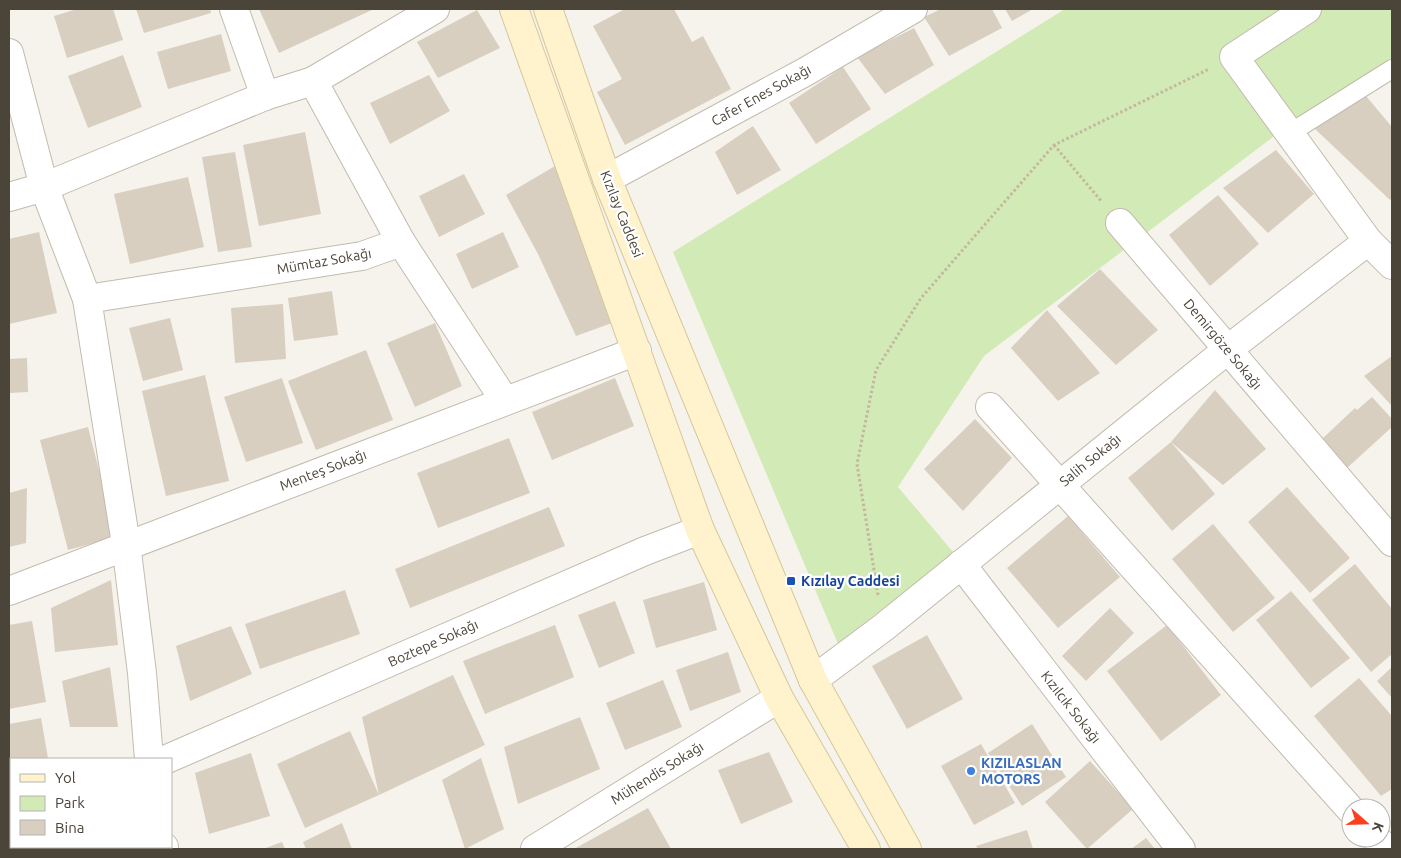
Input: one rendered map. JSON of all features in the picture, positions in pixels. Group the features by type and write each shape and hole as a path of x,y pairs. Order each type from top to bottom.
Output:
{"main road":[{"path":"514,9 700,530 779,698 866,849"},
{"name":"Kızılay Caddesi","path":"548,9 607,179 813,680 907,849"}],"street":[{"path":"234,9 265,96"},
{"path":"9,196 44,187 265,96 312,81 435,9"},
{"name":"Cafer Enes Sokağı","path":"607,179 805,72 913,9"},
{"path":"1307,9 1234,57 1368,241 1392,265"},
{"path":"9,54 44,187 87,299 126,544 142,673 149,758"},
{"path":"312,81 401,242 505,401"},
{"name":"Demirgöze Sokağı","path":"1120,223 1392,542"},
{"name":"Salih Sokağı","path":"813,680 884,627 1227,350 1368,241"},
{"name":"Mümtaz Sokağı","path":"87,299 362,256 401,242"},
{"name":"Menteş Sokağı","path":"9,591 126,544 637,351"},
{"path":"990,407 1341,799"},
{"name":"Boztepe Sokağı","path":"169,758 636,555 700,530"},
{"name":"Kızılcık Sokağı","path":"961,564 1181,849"},
{"name":"Mühendis Sokağı","path":"535,849 779,698"}],"lane":[{"path":"1290,133 1392,68"}],"path":[{"path":"884,627 857,464 876,370 921,298 1054,145 1234,57"},
{"path":"1054,145 1120,223"}],"green space":[{"path":"1065,9 1392,9 1392,74 1294,121 984,356 898,487 954,553 838,644 673,252"}],"building":[{"path":"77,9 113,9 123,40 67,58 54,16"},
{"path":"136,9 210,9 211,13 144,33"},
{"path":"259,9 374,9 279,53"},
{"path":"625,9 674,9 692,42 703,36 731,89 625,145 597,92 622,79 593,26"},
{"path":"941,9 992,9 1002,28 949,56 924,17"},
{"path":"1005,9 1033,9 1012,21"},
{"path":"477,10 500,48 438,78 417,42"},
{"path":"914,28 934,65 885,94 857,57"},
{"path":"221,34 231,71 168,89 157,52"},
{"path":"123,55 142,107 88,128 68,76"},
{"path":"843,67 871,109 816,144 789,103"},
{"path":"429,75 450,111 390,144 370,103"},
{"path":"1361,90 1392,127 1392,198 1390,200 1313,127"},
{"path":"753,126 781,170 737,195 715,152"},
{"path":"305,132 321,214 259,226 243,145"},
{"path":"1276,150 1314,194 1268,233 1223,188"},
{"path":"235,152 252,247 218,252 202,157"},
{"path":"555,166 612,323 576,336 538,254 506,195"},
{"path":"464,174 485,214 439,237 419,196"},
{"path":"188,177 204,247 130,264 114,194"},
{"path":"1218,195 1259,244 1210,286 1169,235"},
{"path":"39,232 57,313 9,324 9,239"},
{"path":"503,232 519,267 472,289 456,254"},
{"path":"1100,269 1158,330 1116,365 1057,306"},
{"path":"332,291 338,335 294,341 288,298"},
{"path":"283,304 286,359 235,363 231,308"},
{"path":"1047,310 1100,373 1058,401 1011,348"},
{"path":"170,318 183,370 143,381 129,328"},
{"path":"435,323 462,386 415,407 387,343"},
{"path":"366,350 393,420 316,450 288,381"},
{"path":"1392,356 1392,406 1364,376"},
{"path":"27,358 28,392 9,393 9,359"},
{"path":"205,375 229,481 166,496 142,391"},
{"path":"282,378 303,443 246,462 224,397"},
{"path":"615,378 634,426 552,460 532,412"},
{"path":"1215,390 1266,449 1223,485 1171,442"},
{"path":"1372,397 1392,419 1392,427 1347,468 1321,440 1355,408 1357,410"},
{"path":"975,419 1012,458 963,511 924,469"},
{"path":"88,427 116,537 68,550 40,440"},
{"path":"509,438 530,493 438,528 417,473"},
{"path":"1171,442 1215,494 1172,531 1128,478"},
{"path":"1287,487 1350,558 1310,593 1248,522"},
{"path":"27,488 26,543 9,547 9,493"},
{"path":"549,507 565,546 410,608 395,569"},
{"path":"1068,516 1120,577 1058,628 1007,568"},
{"path":"1213,524 1275,598 1233,632 1172,559"},
{"path":"1355,564 1392,609 1392,654 1371,672 1312,600"},
{"path":"111,580 118,645 55,652 51,608"},
{"path":"704,582 717,630 656,648 643,600"},
{"path":"345,590 360,634 260,669 245,624"},
{"path":"1291,591 1350,658 1311,688 1256,620"},
{"path":"615,601 635,653 599,668 578,615"},
{"path":"1110,608 1134,633 1086,681 1062,656"},
{"path":"32,621 46,702 9,709 9,625"},
{"path":"555,625 574,677 485,714 463,661"},
{"path":"1167,625 1221,695 1161,741 1107,671"},
{"path":"231,626 252,674 190,701 176,646"},
{"path":"927,635 963,699 907,729 872,666"},
{"path":"728,652 741,692 690,711 676,670"},
{"path":"110,667 118,727 70,727 62,681"},
{"path":"1392,667 1392,698 1377,681"},
{"path":"453,675 485,745 379,795 362,717"},
{"path":"1359,678 1392,716 1392,789 1381,796 1314,716"},
{"path":"663,680 682,727 625,750 606,703"},
{"path":"580,717 600,769 518,804 504,747"},
{"path":"41,718 48,758 10,758 9,766 9,724"},
{"path":"1032,724 1066,777 1022,806 988,753"},
{"path":"350,731 379,795 305,828 277,764"},
{"path":"981,744 1015,803 974,825 941,766"},
{"path":"769,752 793,802 741,824 718,770"},
{"path":"251,753 270,816 209,834 195,773"},
{"path":"481,758 504,829 465,849 442,780"},
{"path":"1090,761 1133,809 1087,849 1045,802"},
{"path":"648,808 671,849 574,849"},
{"path":"342,823 352,849 306,849 303,842"},
{"path":"1027,830 1033,849 978,849 976,846"},
{"path":"1146,838 1155,849 1131,849"},
{"path":"10,842 10,848 58,849 9,849"},
{"path":"282,842 285,849 263,849"}],"place":[{"name":"Kızılay Caddesi","path":"791,581"},
{"name":"KIZILASLAN MOTORS","path":"971,771"}]}
